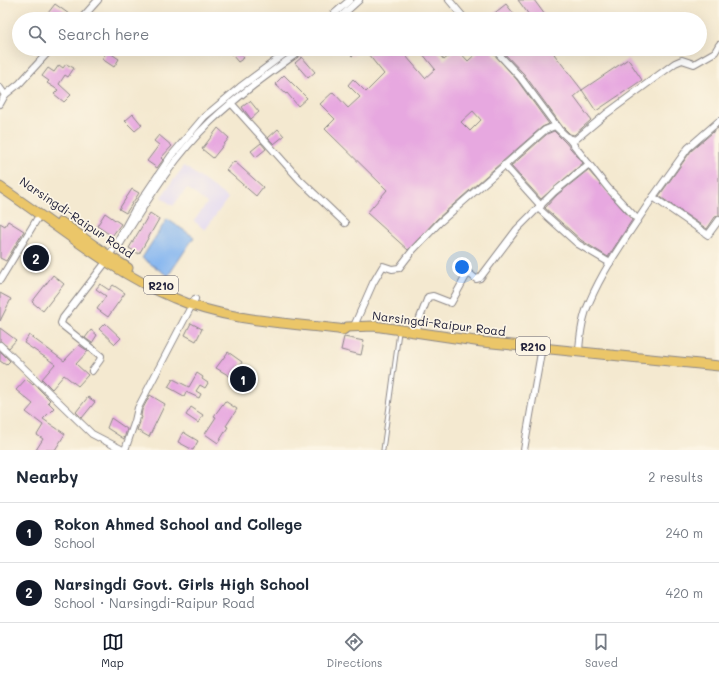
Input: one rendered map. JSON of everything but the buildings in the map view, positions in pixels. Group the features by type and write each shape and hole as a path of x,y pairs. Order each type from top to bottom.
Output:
{"main road":[{"name":"Narsingdi-Raipur Road","path":"0,180 107,259"},
{"name":"Narsingdi-Raipur Road","path":"0,187 107,259 173,298 194,302 246,317 289,324 343,330 351,327 374,326 417,333 673,363 719,366"}],"street":[{"path":"87,12 98,0"},
{"path":"336,12 350,0"},
{"path":"346,12 359,0"},
{"path":"449,0 459,12"},
{"path":"568,138 575,140 606,114 675,64 682,60 694,64 715,52 719,45"},
{"path":"0,104 4,95 20,82 44,56"},
{"path":"115,248 116,242 134,212 167,162 204,117 240,87 282,56"},
{"path":"92,371 100,360 101,356 62,326 61,323 115,248 120,244 177,159 210,122 232,103 294,56"},
{"path":"500,56 520,77 558,128 568,138 588,164 638,220"},
{"path":"0,88 4,95"},
{"path":"232,103 300,180 345,223"},
{"path":"578,351 581,329 588,303 610,263 653,197 688,148 719,121"},
{"path":"351,327 383,266 392,269 399,268 427,235 504,165 549,128 553,126 558,128"},
{"path":"417,333 418,323 428,297 433,296 451,303 466,276 470,274 476,279 480,278 517,229 539,207 588,164"},
{"path":"504,165 539,207 578,244 610,263"},
{"path":"653,197 708,235 719,220"},
{"path":"0,280 40,214"},
{"path":"0,344 92,434 124,450 135,421 138,408 194,302"},
{"path":"524,450 542,347"}],"lane":[{"path":"383,450 399,330"}],"shaded area":[{"path":"184,166 228,198 205,230 194,221 207,203 187,188 173,206 161,197"}],"water":[{"path":"167,219 194,237 168,276 142,258"}],"place":[{"name":"Narsingdi Govt. Girls High School","path":"36,258"},
{"name":"Rokon Ahmed School and College","path":"243,379"}]}
